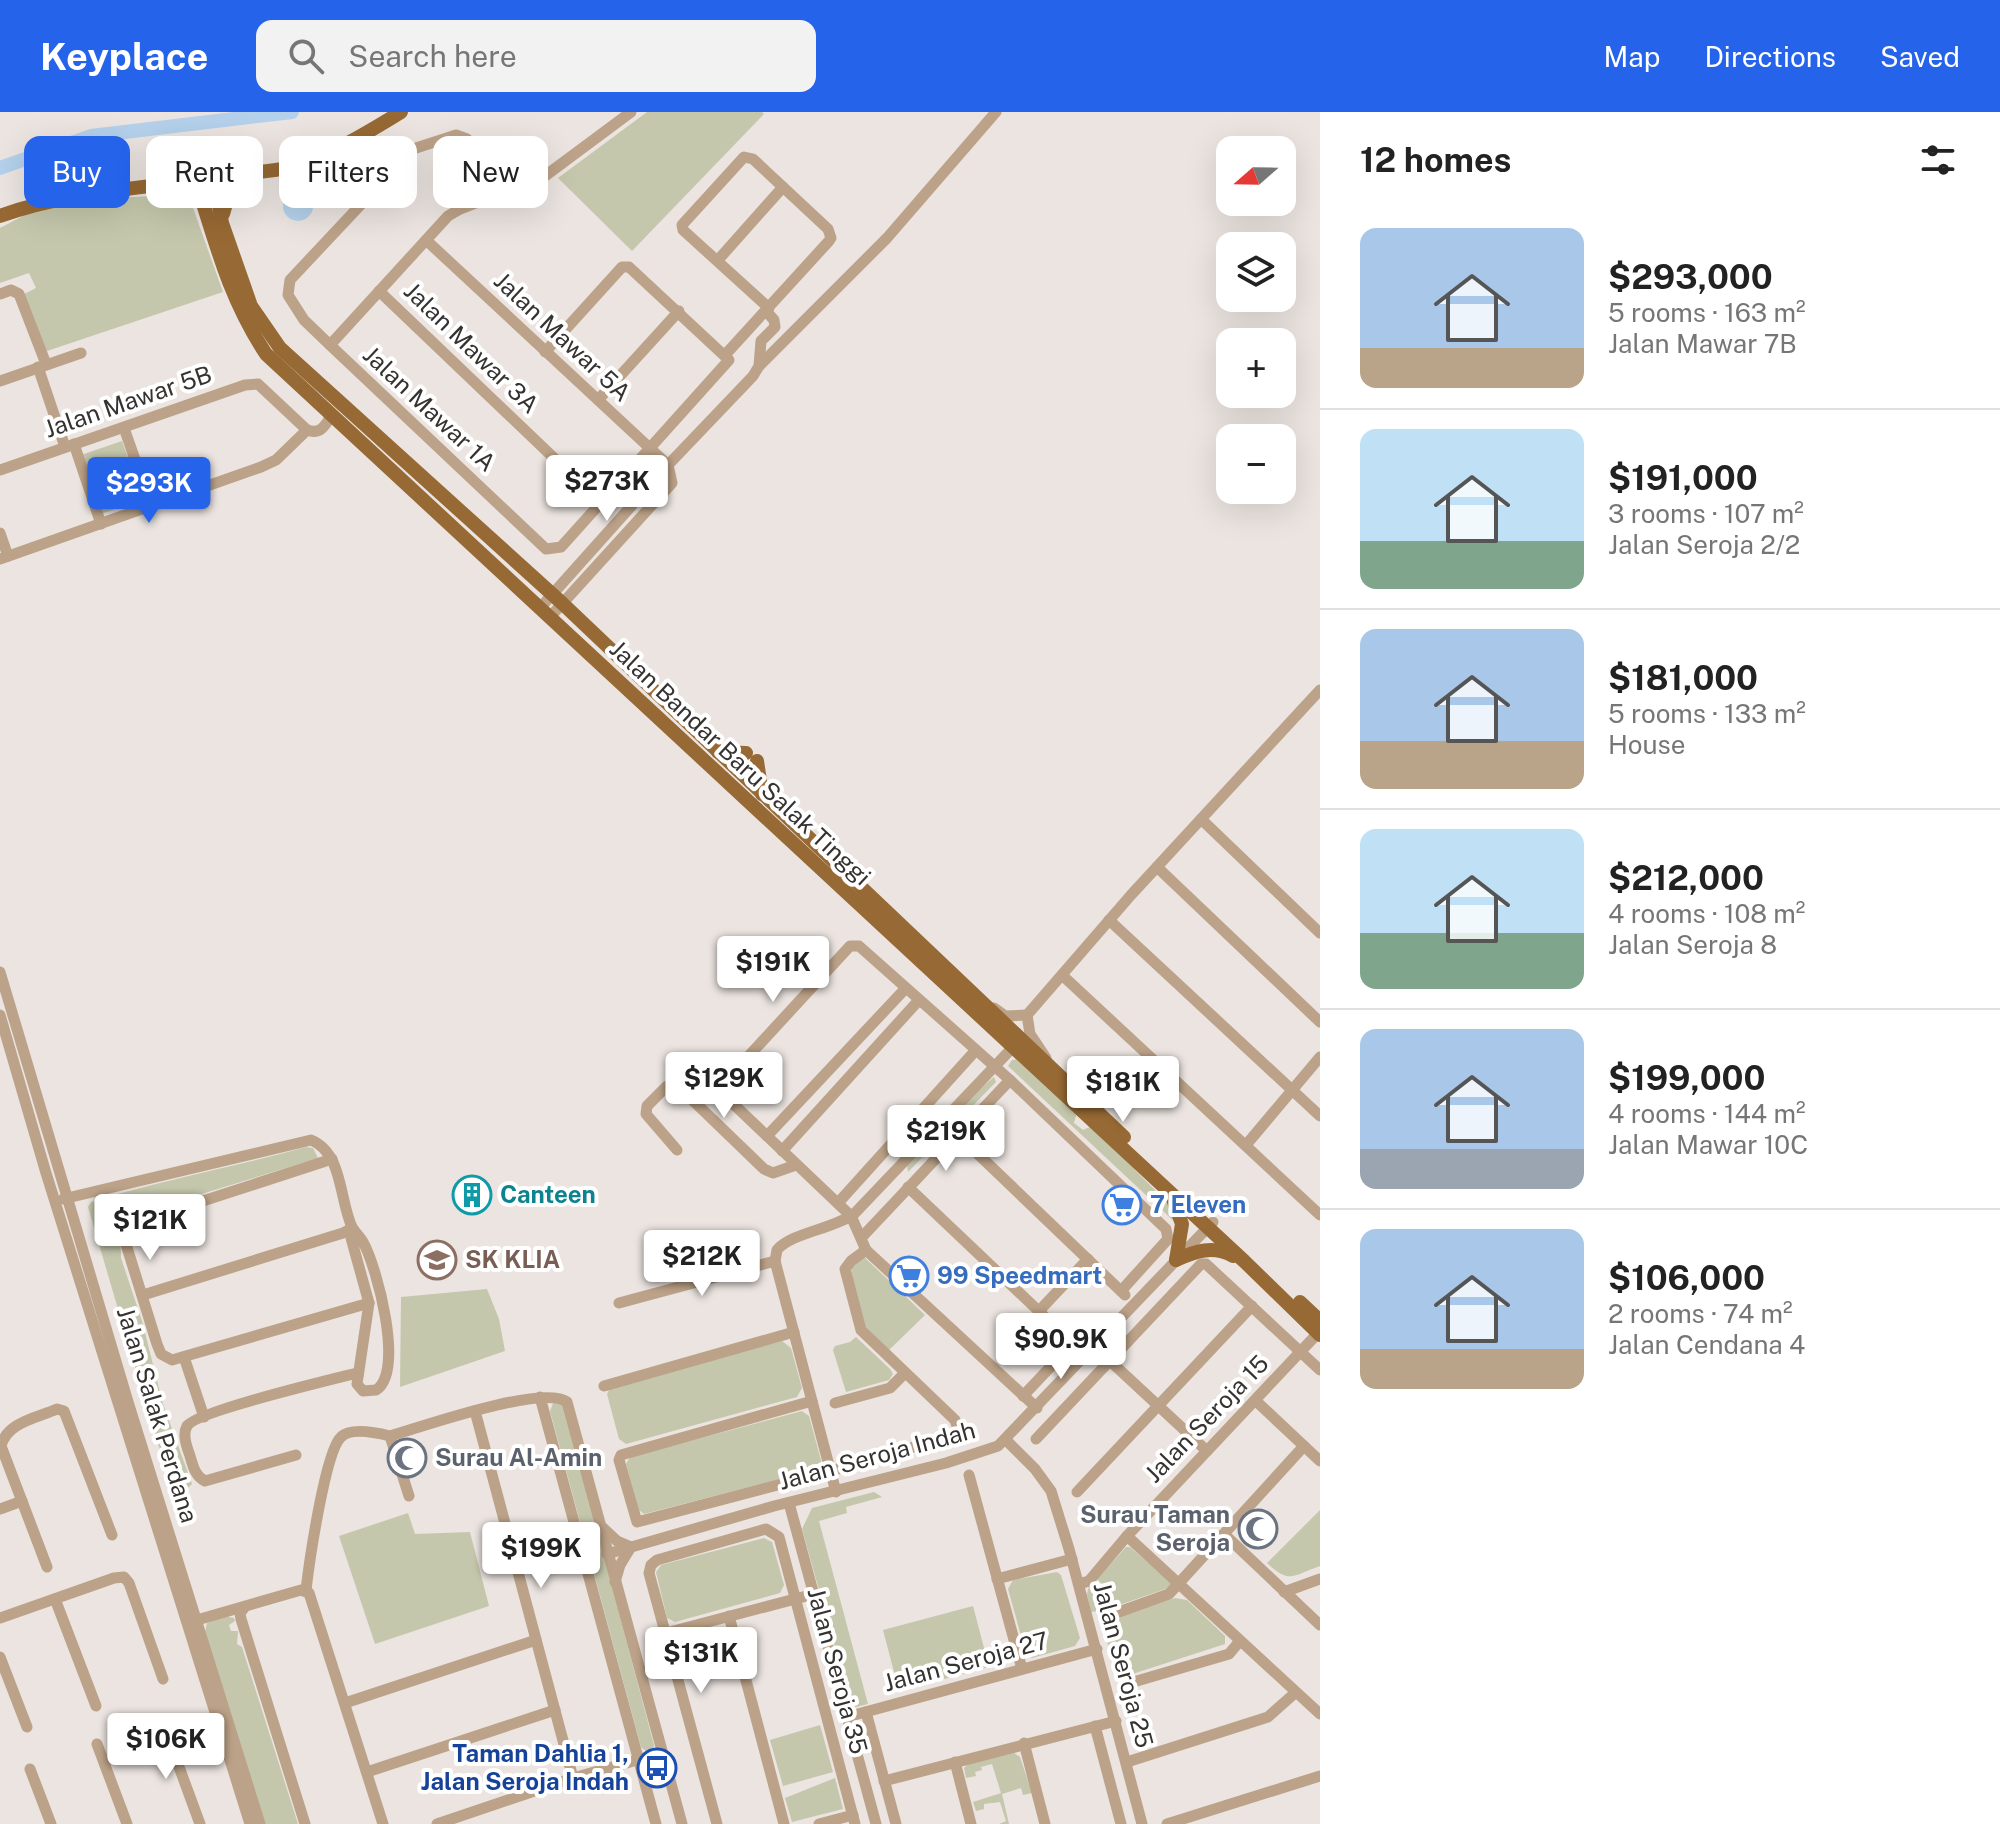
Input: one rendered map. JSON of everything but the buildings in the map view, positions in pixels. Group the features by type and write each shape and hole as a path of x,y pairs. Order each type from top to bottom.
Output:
{"main road":[{"path":"358,136 401,112"},
{"path":"204,208 215,220 228,194 238,184 279,175"},
{"path":"0,216 27,206 96,192 146,187"},
{"name":"Jalan Bandar Baru Salak Tinggi","path":"209,208 251,306 280,348 557,599 970,991 1017,1043 1055,1072 1319,1330"},
{"name":"Jalan Bandar Baru Salak Tinggi","path":"215,208 224,270 245,322 266,354 1017,1043 1169,1192 1210,1225 1319,1330"},
{"path":"718,752 751,757 762,794"},
{"path":"1169,1192 1182,1224 1176,1260"},
{"path":"1176,1260 1189,1253 1214,1249 1244,1261"}],"street":[{"path":"548,174 631,112"},
{"path":"546,612 668,465 759,366 887,238 996,112"},
{"name":"Jalan Mawar 1A","path":"433,142 413,149 290,280 288,295 304,320 546,549 561,547 601,503"},
{"path":"601,503 651,449 727,358 768,310 831,238 828,229 753,159 744,157 684,221 683,230 718,260 768,310 774,320 775,327 761,341 759,366"},
{"path":"718,260 783,187"},
{"path":"330,345 426,240 454,212 464,208"},
{"name":"Jalan Mawar 5A","path":"426,240 668,465"},
{"path":"545,352 622,267 633,269 727,358"},
{"path":"0,294 11,290 19,294 70,446 101,524"},
{"name":"Jalan Mawar 3A","path":"379,291 601,503"},
{"path":"598,400 679,311"},
{"path":"0,381 81,353"},
{"name":"Jalan Mawar 5B","path":"0,470 245,385 258,384 307,430"},
{"path":"0,533 4,557 101,524 276,460 307,430 317,432 322,429 331,416"},
{"path":"124,428 151,505"},
{"path":"970,991 1005,1016 1027,1015 1109,920 1320,690"},
{"path":"1201,819 1320,933"},
{"path":"1157,867 1320,1022"},
{"path":"1109,920 1320,1116"},
{"path":"1037,1408 866,1250 851,1216 726,1097 722,1085 850,946 859,946 1010,1080 1166,1229 1168,1239 1121,1291"},
{"name":"Jalan Salak Perdana","path":"0,972 76,1219 250,1824"},
{"path":"1062,975 1320,1215"},
{"path":"767,1136 905,989"},
{"path":"782,1151 919,1000"},
{"name":"Jalan Salak Perdana","path":"0,1015 56,1202 260,1824"},
{"path":"1027,1015 1030,1034 1055,1072"},
{"path":"836,1492 775,1261 777,1250 782,1244 836,1226 851,1216 1017,1043"},
{"path":"838,1203 976,1050"},
{"path":"1246,1145 1320,1057"},
{"path":"862,1237 1010,1080"},
{"path":"677,1150 646,1114 647,1106 667,1086 680,1088 764,1169 773,1173 796,1165"},
{"path":"958,1135 1134,1303"},
{"path":"56,1202 90,1191 311,1140 319,1143 332,1159 369,1303 357,1384 363,1391 376,1390 381,1387 387,1365 387,1323 383,1300 363,1242 352,1228"},
{"path":"332,1159 132,1224 125,1235 157,1344 165,1358 172,1360 369,1303"},
{"path":"61,1177 70,1185 90,1191"},
{"path":"908,1187 1086,1356"},
{"path":"76,1219 90,1191"},
{"name":"Jalan Seroja Indah","path":"607,1554 993,1448 1006,1440 1210,1225"},
{"path":"143,1295 352,1228"},
{"path":"812,1401 621,1455 619,1460 635,1519 639,1524 955,1435 958,1429 955,1420 861,1330 845,1269 866,1250"},
{"path":"1039,1311 1088,1259"},
{"path":"619,1303 775,1261"},
{"path":"1036,1439 1198,1266 1206,1264 1320,1370"},
{"path":"1077,1492 1252,1306"},
{"name":"Jalan Seroja 15","path":"1079,1584 1089,1581 1319,1330"},
{"path":"604,1386 794,1332"},
{"path":"1023,1396 1073,1343"},
{"path":"184,1357 204,1417"},
{"path":"1109,1360 1207,1451"},
{"path":"296,1455 205,1481 196,1475 186,1445 185,1430 193,1421 204,1417 357,1373"},
{"path":"835,1403 890,1388 905,1373"},
{"path":"383,1824 309,1595 310,1553 326,1477 339,1438 345,1434 374,1432 390,1436 475,1411 556,1396 567,1402 682,1824"},
{"path":"540,1397 655,1824"},
{"path":"1256,1401 1320,1461"},
{"path":"47,1567 1,1446 11,1428 57,1409 64,1411 112,1535"},
{"path":"475,1411 573,1778"},
{"path":"390,1436 409,1496"},
{"name":"Jalan Seroja 25","path":"1006,1440 1044,1479 1051,1491 1097,1649 1142,1824"},
{"path":"1116,1613 1169,1594 1304,1446"},
{"path":"969,1475 1022,1669"},
{"path":"0,1509 22,1501"},
{"path":"789,1503 876,1824"},
{"path":"599,1524 617,1541 631,1547 620,1565 615,1582"},
{"name":"Jalan Seroja 35","path":"666,1633 649,1573 651,1565 657,1560 766,1529 773,1531 779,1537 854,1820"},
{"path":"1224,1534 1320,1625"},
{"path":"1127,1536 1319,1714"},
{"path":"997,1579 1072,1559"},
{"path":"0,1618 124,1577 129,1583 163,1679"},
{"path":"1284,1592 1320,1579"},
{"path":"717,1824 666,1633 814,1594"},
{"path":"192,1622 309,1595"},
{"path":"55,1599 96,1706"},
{"path":"244,1608 240,1613 241,1619 305,1824"},
{"path":"729,1616 784,1824"},
{"path":"345,1703 536,1640"},
{"path":"1130,1683 1229,1654 1239,1642"},
{"name":"Jalan Seroja 27","path":"847,1717 1097,1649"},
{"path":"0,1657 27,1727"},
{"path":"1127,1762 1268,1717 1295,1693"},
{"path":"367,1772 555,1710"},
{"path":"866,1712 896,1824"},
{"path":"884,1781 1116,1721"},
{"path":"164,1726 200,1824"},
{"path":"1095,1726 1121,1824"},
{"path":"1024,1743 1045,1824"},
{"path":"97,1744 127,1824"},
{"path":"437,1824 573,1778 662,1753"},
{"path":"955,1762 971,1824"},
{"path":"30,1769 51,1824"},
{"path":"1167,1824 1320,1776"},
{"path":"819,1824 854,1820"}],"green space":[{"path":"647,112 764,114 632,251 558,178"},
{"path":"146,196 146,208 193,208 223,292 44,352 24,294 36,288 29,273 0,283 0,228 41,208 130,208 130,197"},
{"path":"122,441 143,499 101,514 81,455"},
{"path":"1020,1059 1077,1112 1074,1123 1083,1130 1092,1126 1133,1164 1135,1170 1171,1206 1179,1226 1008,1066 1012,1060"},
{"path":"994,1077 996,1082 908,1172 907,1165"},
{"path":"306,1147 313,1148 318,1158 150,1210 129,1218 120,1230 121,1258 142,1321 163,1404 192,1484 177,1498 156,1438 88,1207 91,1202 118,1194"},
{"path":"863,1256 925,1315 888,1351 865,1326 851,1275 852,1267"},
{"path":"487,1289 499,1319 505,1351 400,1387 401,1297"},
{"path":"856,1337 893,1374 889,1380 846,1392 833,1350 835,1346"},
{"path":"782,1341 791,1348 802,1388 797,1397 626,1444 619,1439 607,1394 611,1386"},
{"path":"554,1401 563,1402 654,1745 653,1750 647,1752 641,1747 550,1411"},
{"path":"802,1411 809,1416 822,1464 819,1469 644,1514 639,1510 626,1464 630,1457"},
{"path":"874,1492 882,1497 846,1507 847,1513 819,1521 868,1704 852,1708 802,1529 812,1508"},
{"path":"1320,1510 1320,1566 1286,1576 1267,1563"},
{"path":"408,1513 415,1534 470,1532 489,1606 375,1644 339,1536"},
{"path":"764,1538 772,1542 784,1585 780,1593 675,1622 667,1618 656,1572 661,1565"},
{"path":"1126,1547 1130,1547 1172,1584 1105,1610 1091,1612 1087,1594 1089,1586 1092,1585 1097,1604 1108,1600 1103,1585 1097,1579"},
{"path":"1057,1572 1061,1575 1080,1638 1075,1646 1032,1658 1026,1654 1008,1589 1013,1580"},
{"path":"1175,1598 1187,1600 1225,1636 1225,1644 1117,1679 1102,1622"},
{"path":"973,1606 989,1667 899,1691 883,1630"},
{"path":"224,1616 234,1618 235,1621 229,1625 231,1631 238,1631 237,1644 242,1647 298,1824 265,1824 205,1632 207,1623"},
{"path":"820,1725 833,1772 783,1786 770,1740"},
{"path":"1014,1753 1020,1757 1032,1793 1023,1795 1021,1788 1002,1794 1009,1824 999,1824 1006,1821 1000,1802 984,1804 984,1809 976,1811 973,1802 1001,1793 992,1764 981,1767 982,1770 975,1772 976,1776 966,1778 964,1768 968,1764"},
{"path":"835,1778 843,1809 792,1822 785,1798"}],"water":[{"path":"283,208 313,208 304,220 298,221 292,220"}],"waterway":[{"path":"0,168 91,136 292,112"}],"place":[{"name":"Canteen","path":"472,1195"},
{"name":"7 Eleven","path":"1122,1205"},
{"name":"SK KLIA","path":"437,1260"},
{"name":"99 Speedmart","path":"909,1276"},
{"name":"Surau Al-Amin","path":"407,1458"},
{"name":"Surau Taman Seroja","path":"1258,1529"},
{"name":"Taman Dahlia 1, Jalan Seroja Indah","path":"657,1768"}]}
